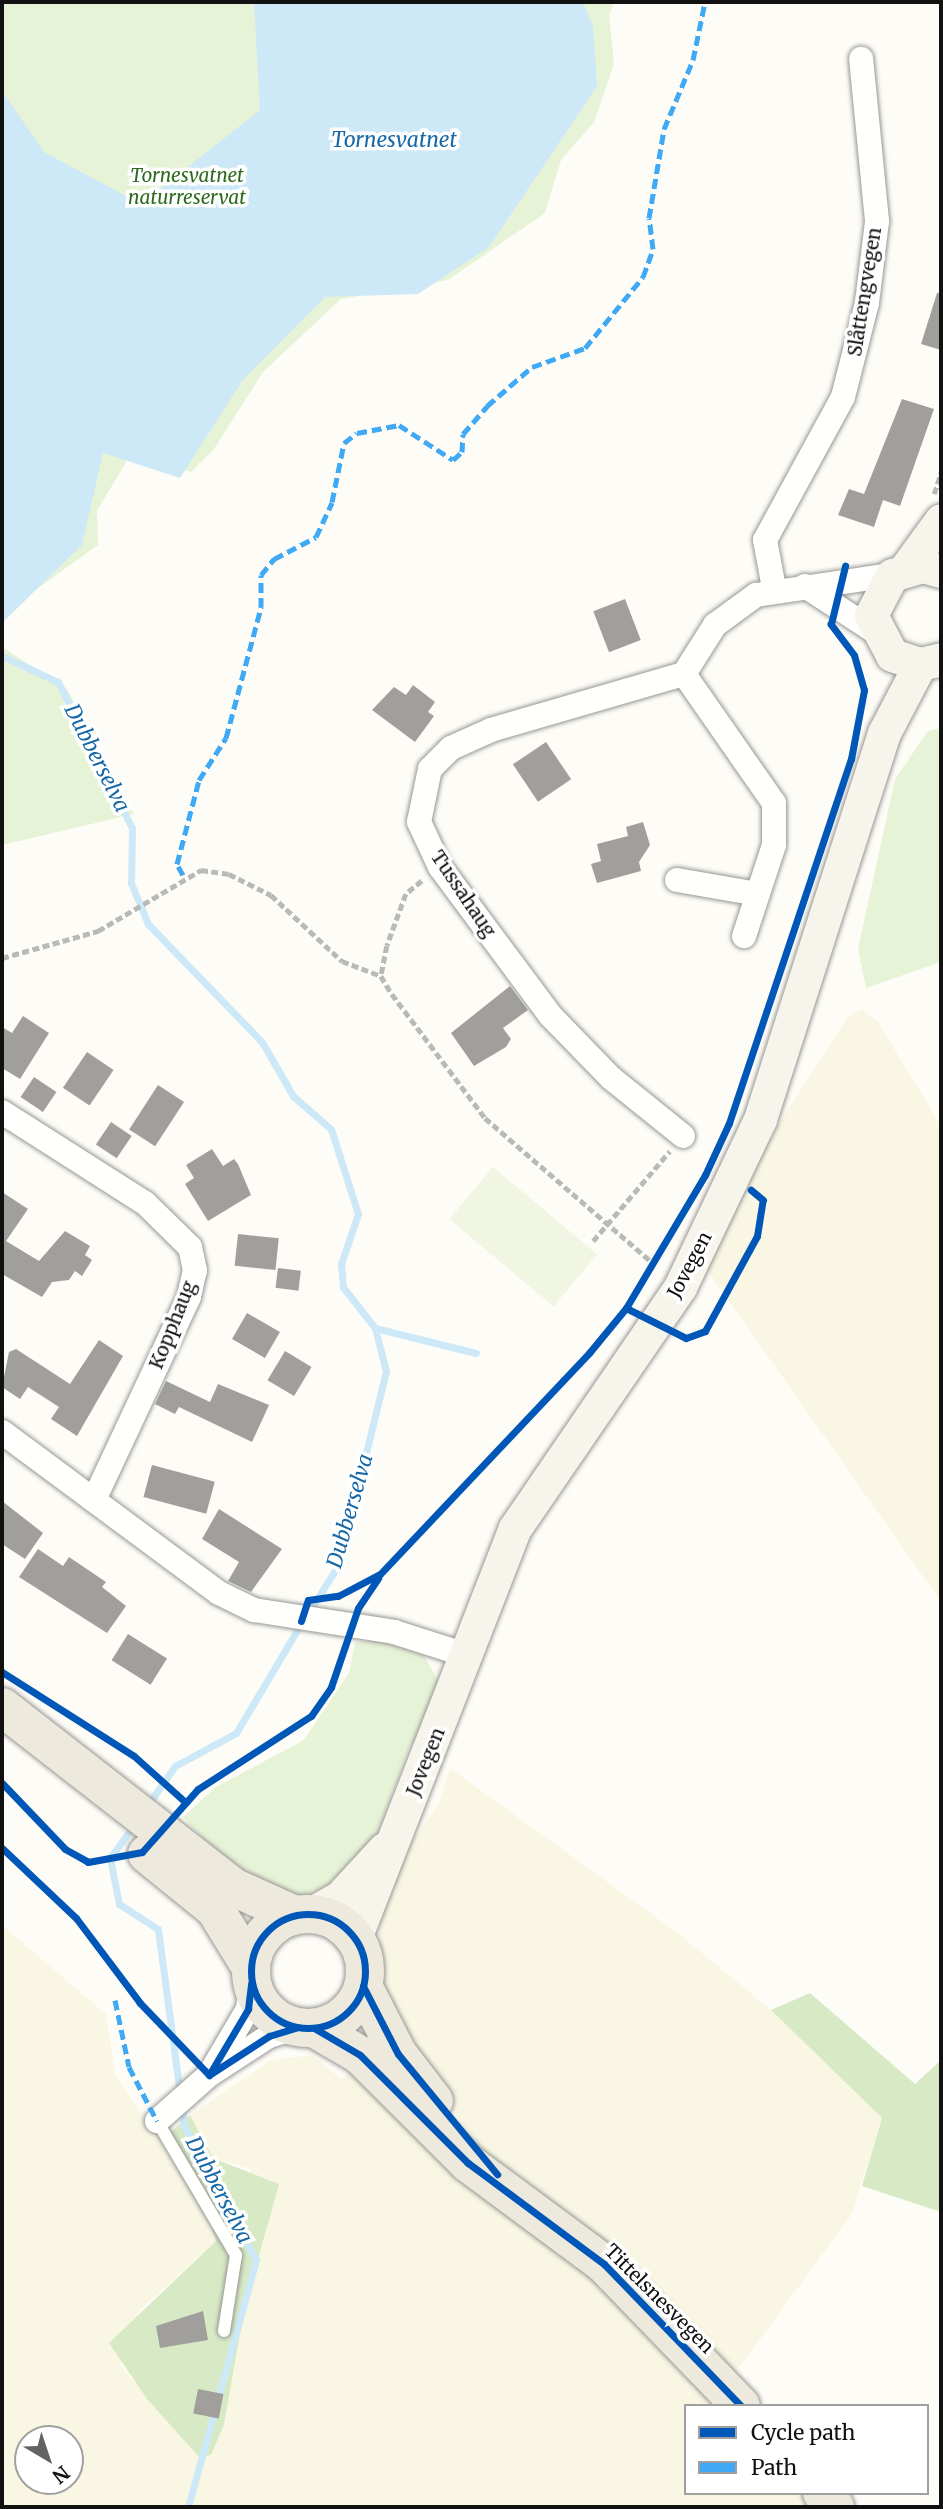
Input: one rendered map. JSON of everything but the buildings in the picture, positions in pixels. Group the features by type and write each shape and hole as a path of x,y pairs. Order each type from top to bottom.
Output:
{"main road":[{"path":"2,1707 86,1788 196,1875 256,1902 343,1925 355,1938 362,1953 363,1986 345,2014 306,2027 268,2012 251,1975 196,1875"},
{"path":"2,1741 86,1788"},
{"path":"251,1975 264,1933 304,1914"},
{"name":"Tittelsnesvegen","path":"363,1986 398,2054 516,2195"},
{"name":"Tittelsnesvegen","path":"306,2027 360,2055 468,2164 516,2195 604,2264 739,2404"}],"street":[{"name":"Slåttengvegen","path":"774,588 765,540 843,397 867,303 877,221 861,59"},
{"path":"899,572 941,520"},
{"path":"744,936 778,825 774,803 684,674 715,625 774,588 899,572 941,570"},
{"name":"Jovegen","path":"355,1938 469,1656 515,1528 536,1489 644,1345 717,1215 760,1119 884,733 907,652 874,600 899,572"},
{"path":"805,586 907,652"},
{"name":"Tussahaug","path":"683,1136 611,1078 550,1014 440,867 419,822 430,769 451,748 684,674"},
{"path":"677,880 758,894"},
{"name":"Kopphaug","path":"2,1112 145,1203 190,1247 195,1270 189,1297 95,1498"},
{"path":"2,1432 95,1498 219,1593 254,1610 394,1632 469,1656"},
{"name":"Jovegen","path":"304,1914 340,1897 393,1840"},
{"path":"209,2075 248,2009 251,1975"},
{"path":"157,2121 209,2075 269,2036 306,2027"}],"lane":[{"path":"157,2121 236,2255 224,2331"}],"path":[{"path":"381,976 406,894 440,867"},
{"path":"2,958 72,942 121,919 183,875 229,874 284,904 342,961 381,976 485,1118 652,1262"},
{"path":"593,1241 683,1136"},
{"path":"646,1273 659,1251"}],"shaded area":[{"path":"862,1009 878,1022 941,1126 941,1602 702,1263 783,1117 847,1018"},
{"path":"450,1768 679,1934 771,2010 882,2118 852,2214 742,2364 720,2384 737,2404 684,2404 684,2495 820,2495 831,2507 2,2507 2,1925 106,2014 115,2074 206,2209 216,2241 139,2311 120,2365 199,2456 224,2424 244,2311 267,2231 250,2169 213,2158 190,2115 271,2060 313,2055 341,2079 398,2026 376,1991 380,1920 391,1872 439,1803"}],"green space":[{"name":"Tornesvatnet","path":"2,2 614,2 609,15 614,64 594,122 561,160 545,213 448,280 341,299 263,372 214,449 191,472 132,452 97,511 98,545 2,614"},
{"path":"2,647 67,689 134,814 2,845"},
{"path":"941,728 941,962 866,988 858,949 895,779 928,731"},
{"path":"493,1167 597,1254 553,1307 449,1219"},
{"path":"377,1641 421,1650 438,1681 426,1725 410,1746 377,1834 328,1885 300,1897 233,1870 183,1817 216,1787 304,1740 349,1673 355,1642"},
{"path":"810,1993 915,2084 941,2060 941,2212 862,2186 882,2118 771,2010"},
{"path":"190,2115 213,2158 279,2184 244,2311 224,2425 211,2455 199,2457 147,2399 109,2343 216,2241 206,2209 162,2140"}],"water":[{"name":"Tornesvatnet","path":"254,2 583,2 593,26 597,86 489,247 418,294 325,297 242,381 180,478 103,453 82,545 2,623 2,91 44,152 141,204 260,110"}],"waterway":[{"name":"Dubberselva","path":"2,656 58,682 132,828 131,883 148,924 262,1042 293,1096 331,1129 358,1214 341,1264 343,1287 375,1328 386,1371 339,1564 308,1613"},
{"path":"375,1328 476,1353"},
{"name":"Dubberselva","path":"147,1806 175,1766 236,1733 302,1622"},
{"name":"Dubberselva","path":"134,1825 110,1858 119,1904 158,1929 180,2093"},
{"name":"Dubberselva","path":"182,2105 184,2126 256,2260 188,2507"}],"marked path":[{"path":"183,875 177,864 199,780 226,738 261,607 261,575 274,559 316,537 332,502 344,443 357,433 399,425 453,460 462,452 463,434 487,406 532,367 585,348 643,277 653,249 649,218 664,129 693,60 705,2"},
{"path":"115,2000 129,2067 157,2121"}],"cycle path":[{"path":"301,1621 308,1600 338,1596 380,1574 589,1353 626,1308 705,1175 729,1123 851,759 864,690 854,655 831,624 845,566"},
{"path":"626,1308 686,1338 705,1331 757,1236 763,1200 751,1190"},
{"path":"2,1783 65,1849 88,1862 142,1852 198,1789 311,1716 331,1687 358,1608 378,1578"},
{"path":"2,1672 134,1756 185,1802"},
{"path":"2,1848 76,1918 140,2003 209,2075"},
{"path":"308,1914 330,1918 348,1931 361,1949 365,1971 361,1993 348,2011 330,2024 308,2028 286,2024 268,2011 255,1993 251,1971 255,1949 268,1931 286,1918 308,1914"},
{"path":"209,2075 248,2009 251,1983"},
{"path":"363,1986 398,2054 497,2174"},
{"path":"212,2073 269,2036 298,2027"},
{"path":"314,2028 360,2055 468,2163 604,2264 739,2404"}],"park label":[{"name":"Tornesvatnet naturreservat","path":"187,187"}]}
